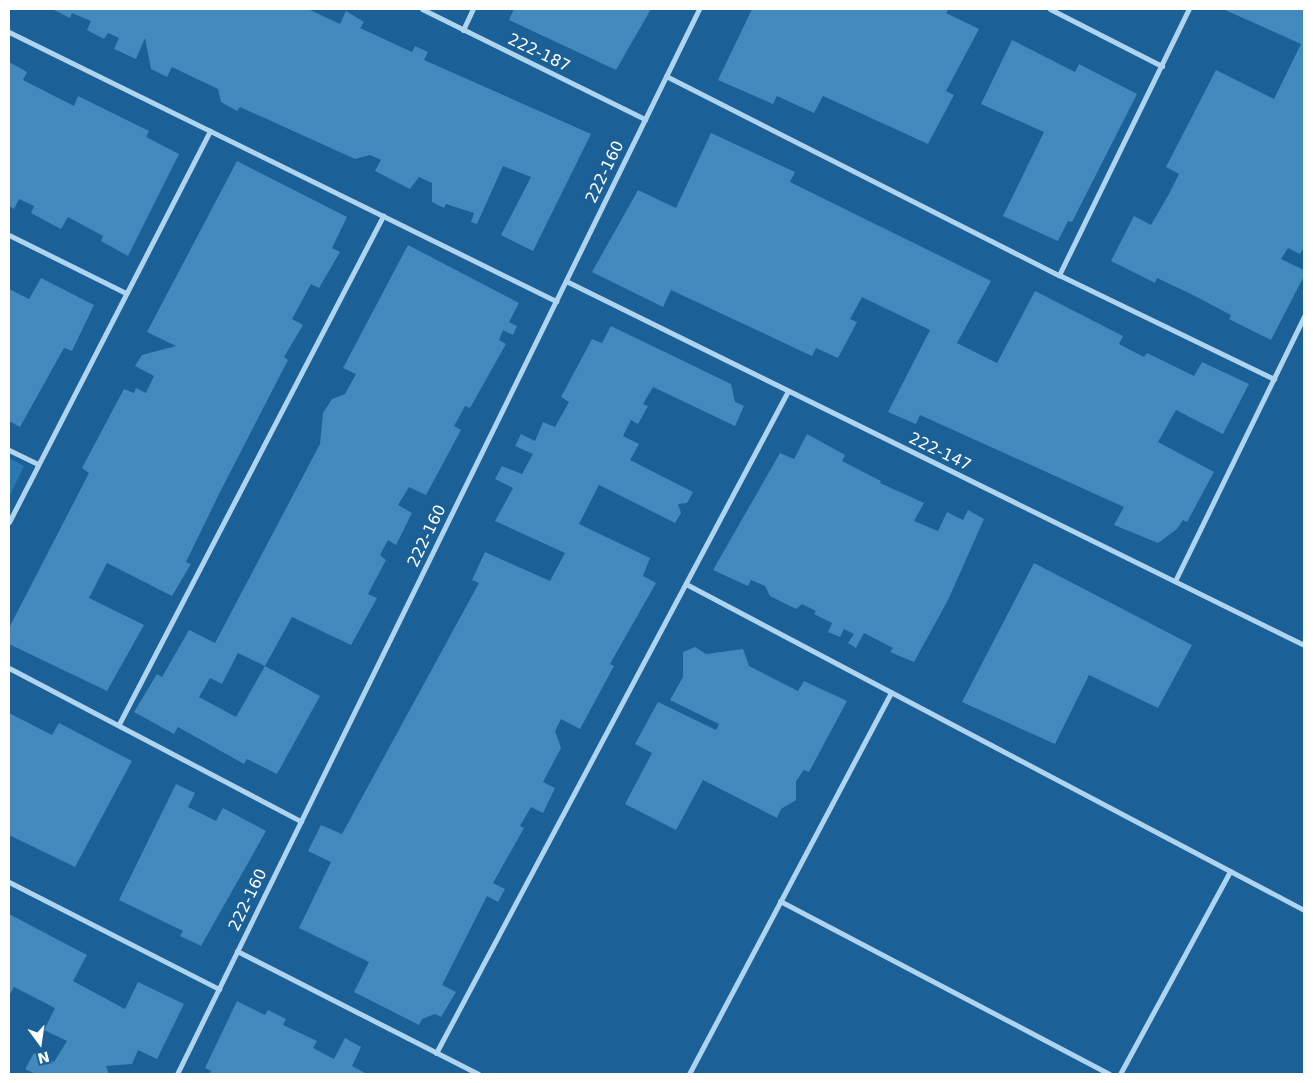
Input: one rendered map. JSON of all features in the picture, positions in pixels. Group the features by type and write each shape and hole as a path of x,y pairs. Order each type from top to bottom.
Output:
{"street":[{"name":"222-187","path":"422,9 645,119"},
{"path":"463,30 473,9"},
{"name":"222-160","path":"177,1074 699,9"},
{"path":"1050,9 1162,66"},
{"path":"1059,275 1189,9"},
{"path":"9,32 556,301"},
{"path":"666,76 1059,275 1274,380"},
{"path":"9,522 210,131"},
{"path":"119,724 383,216"},
{"path":"9,235 126,293"},
{"name":"222-147","path":"566,282 1304,644"},
{"path":"1175,581 1304,316"},
{"path":"436,1052 788,391"},
{"path":"9,450 38,464"},
{"path":"686,584 1304,910"},
{"path":"9,668 301,821"},
{"path":"689,1074 890,692"},
{"path":"1120,1074 1230,871"},
{"path":"9,882 218,989"},
{"path":"780,901 1109,1074"},
{"path":"237,951 478,1074"}],"shaded area":[{"path":"9,458 24,466 9,497"}],"building":[{"path":"52,9 308,9 340,24 346,11 364,22 360,28 412,52 415,46 428,52 424,60 591,134 533,251 501,235 531,177 503,166 477,224 471,222 474,213 446,204 444,208 432,202 432,183 419,177 410,189 375,171 381,160 370,155 355,159 240,107 237,111 221,102 218,89 172,67 167,77 151,69 145,38 136,59 114,49 119,38 108,33 104,39 87,30 91,21 72,13 70,18"},
{"path":"514,9 651,9 616,70 509,20"},
{"path":"752,9 949,9 946,13 979,29 946,91 954,95 928,144 823,96 814,113 777,96 773,104 718,80"},
{"path":"1223,9 1304,9 1304,247 1300,254 1288,248 1281,259 1304,270 1304,276 1271,340 1229,319 1231,315 1193,295 1157,278 1155,283 1111,261 1134,216 1151,225 1169,194 1179,174 1166,167 1216,70 1274,99 1301,44"},
{"path":"1012,40 1075,72 1079,64 1137,94 1072,222 1068,221 1058,241 1003,216 1044,132 981,104"},
{"path":"9,62 27,72 23,80 74,106 78,96 149,131 146,137 179,154 128,256 101,241 103,236 68,217 61,229 31,213 34,206 19,199 14,209 9,206"},
{"path":"711,133 795,172 790,182 991,281 957,343 997,363 1035,291 1123,336 1119,344 1144,357 1147,353 1194,376 1202,362 1249,384 1223,434 1176,410 1158,442 1214,472 1187,522 1183,520 1177,529 1158,543 1114,525 1124,507 920,415 916,424 888,412 930,330 862,297 850,319 857,322 838,358 816,348 812,356 671,290 663,307 592,272 638,190 676,208"},
{"path":"237,161 347,217 332,248 340,252 319,288 311,284 292,319 303,325 284,357 288,360 186,562 191,564 172,596 107,563 89,598 144,625 107,691 9,644 9,628 89,473 82,468 124,389 134,393 136,388 146,393 154,376 135,366 142,355 176,346 147,332"},
{"path":"408,245 519,303 509,322 517,326 513,335 503,330 499,340 506,344 470,408 465,406 454,426 461,430 426,495 409,487 398,505 412,513 396,545 388,540 380,555 386,560 368,594 377,598 351,645 292,617 265,666 320,696 277,774 247,759 244,764 178,727 174,734 134,712 157,674 162,677 189,630 215,643 320,444 323,413 332,399 345,394 356,374 343,368","holes":["238,653 265,666 236,717 199,697 210,678 222,684"]},
{"path":"41,278 94,305 72,351 64,348 20,427 9,421 9,289 29,299"},
{"path":"611,326 731,384 735,402 744,406 735,426 653,387 643,404 648,406 638,424 631,420 623,436 639,444 630,460 693,492 687,503 678,504 681,513 675,523 599,485 579,524 650,558 643,576 656,583 610,664 614,666 580,729 561,719 555,731 561,748 543,782 555,788 543,813 531,807 520,826 524,828 493,883 505,889 498,902 487,896 442,985 456,992 441,1017 435,1014 422,1019 419,1025 354,992 369,962 299,928 331,862 308,851 321,825 342,834 479,583 472,580 485,552 550,581 565,553 495,521 513,488 495,479 502,466 522,474 533,454 515,446 521,434 535,441 543,422 555,427 569,402 561,397 592,339 602,343"},
{"path":"807,434 845,455 842,461 881,481 880,483 924,503 914,521 938,531 947,512 963,520 968,510 984,519 948,600 914,662 890,652 893,648 864,633 856,648 848,643 854,634 844,629 840,637 828,632 832,623 814,614 816,611 802,604 796,609 770,596 765,586 751,580 748,586 713,570 780,453 794,459"},
{"path":"1034,563 1192,645 1158,708 1089,675 1055,744 962,702"},
{"path":"695,647 706,654 743,649 749,666 798,691 804,681 847,701 809,772 804,770 796,781 796,800 781,809 777,818 703,780 676,830 625,804 652,753 635,744 658,702 716,730 719,724 670,700 683,677 683,652"},
{"path":"9,713 52,735 59,723 132,761 75,867 9,835"},
{"path":"176,784 195,793 188,807 216,821 223,808 266,831 201,946 180,936 183,931 119,900"},
{"path":"9,914 87,955 73,981 125,1009 138,982 184,1004 157,1059 138,1050 132,1064 106,1066 109,1074 36,1074 25,1069 34,1053 54,1062 67,1041 44,1030 55,1008 14,987 9,996"},
{"path":"237,1001 265,1015 268,1010 286,1019 283,1025 317,1041 313,1048 334,1059 345,1038 361,1047 352,1066 367,1074 209,1074 211,1071 205,1068"}]}
